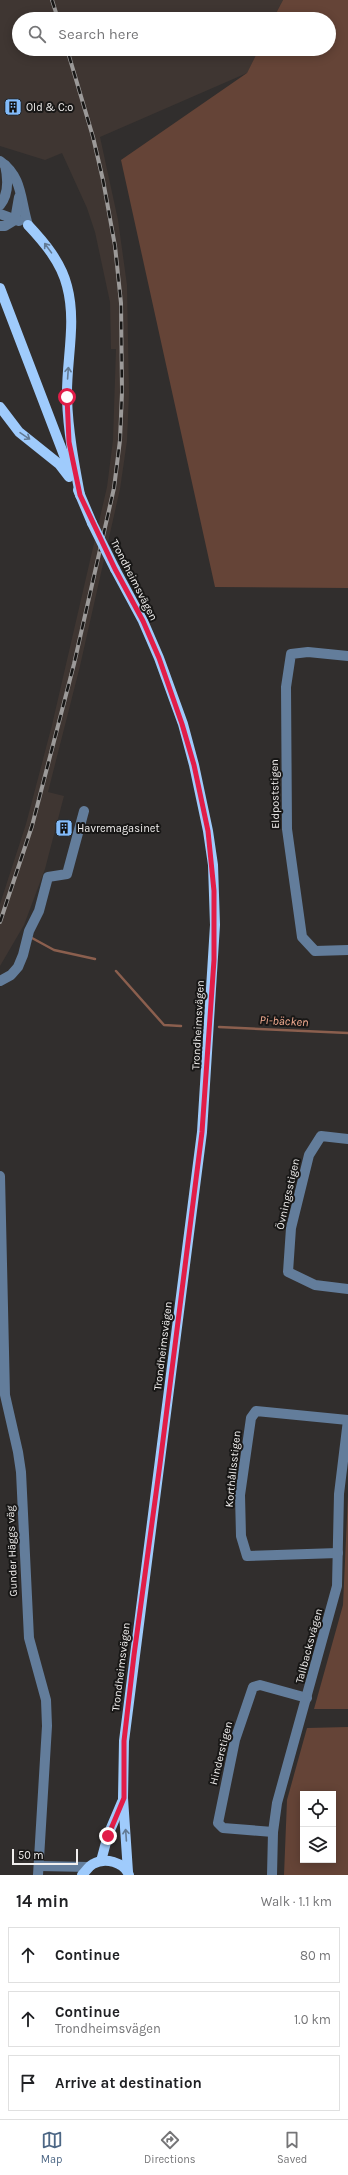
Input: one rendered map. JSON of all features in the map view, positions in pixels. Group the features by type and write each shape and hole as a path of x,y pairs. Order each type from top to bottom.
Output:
{"main road":[{"path":"28,225 57,262 67,286 71,330 67,397 69,442 78,491"},
{"name":"Trondheimsvägen","path":"0,288 78,491 92,523 143,621 159,658 186,737 208,831 212,865 215,925 202,1132 124,1741 124,1798 129,1874"},
{"path":"0,407 18,432 59,464 78,491"},
{"name":"Trondheimsvägen","path":"101,1860 108,1836 124,1798"},
{"path":"82,1875 89,1867 101,1860 116,1862 129,1874"}],"street":[{"path":"3,163 13,171 18,181 28,225"},
{"path":"0,205 4,199 7,185 3,163"},
{"path":"0,226 5,226 15,220 20,192"},
{"path":"0,214 28,225"},
{"name":"Eldpoststigen","path":"348,656 308,652 291,654 286,687 287,829 302,937 315,951 348,950"},
{"path":"0,981 11,975 18,967 24,955 29,931 39,911 48,878 67,874 84,811"},
{"name":"Övningsstigen","path":"348,1139 321,1136 309,1155 291,1228 288,1272 315,1285 348,1289"},
{"name":"Gunder Häggs väg","path":"0,1176 5,1395 21,1472 29,1638 46,1700 47,1734 39,1870"},
{"name":"Korthållsstigen","path":"338,1553 247,1556 241,1536 240,1495 251,1418 256,1411 348,1420"},
{"name":"Tallbacksvägen","path":"272,1875 273,1832 277,1803 337,1586 338,1494 348,1420"},
{"name":"Hinderstigen","path":"273,1832 223,1828 218,1823 234,1740 253,1687 260,1685 307,1698"},
{"path":"39,1870 51,1867 89,1867"},
{"path":"51,1867 64,1875"}],"shaded area":[{"path":"0,0 283,0 277,12 12,12 12,56 256,56 247,73 100,137 118,220 127,285 129,393 127,441 120,489 80,666 48,792 64,796 45,869 24,925 0,966 0,904 26,824 52,725 107,487 113,440 116,349 111,349 110,302 95,232 87,208 62,153 45,160 0,146"},
{"path":"283,0 348,0 348,588 215,587 121,160 247,73 256,56 336,56 336,12 277,12"},
{"path":"348,1495 348,1709 314,1709 343,1605"},
{"path":"348,1727 348,1875 284,1875 287,1800 307,1728"}],"waterway":[{"name":"Pi-bäcken","path":"32,938 54,950 95,959"},
{"name":"Pi-bäcken","path":"116,971 164,1025 181,1026"},
{"name":"Pi-bäcken","path":"219,1027 348,1033"}],"railway":[{"path":"52,0 56,12"},
{"path":"0,922 32,826 74,664 114,488 120,440 122,392 121,303 115,246 103,180 93,137 69,56"}],"place":[{"name":"Old & C:o","path":"13,107"},
{"name":"Havremagasinet","path":"64,828"}],"route":[{"path":"67,397 69,442 80,495 92,523 143,621 159,658 171,689 194,765 208,831 214,891 215,925 207,1083 202,1132 134,1655 124,1741 124,1798 108,1836"}]}
